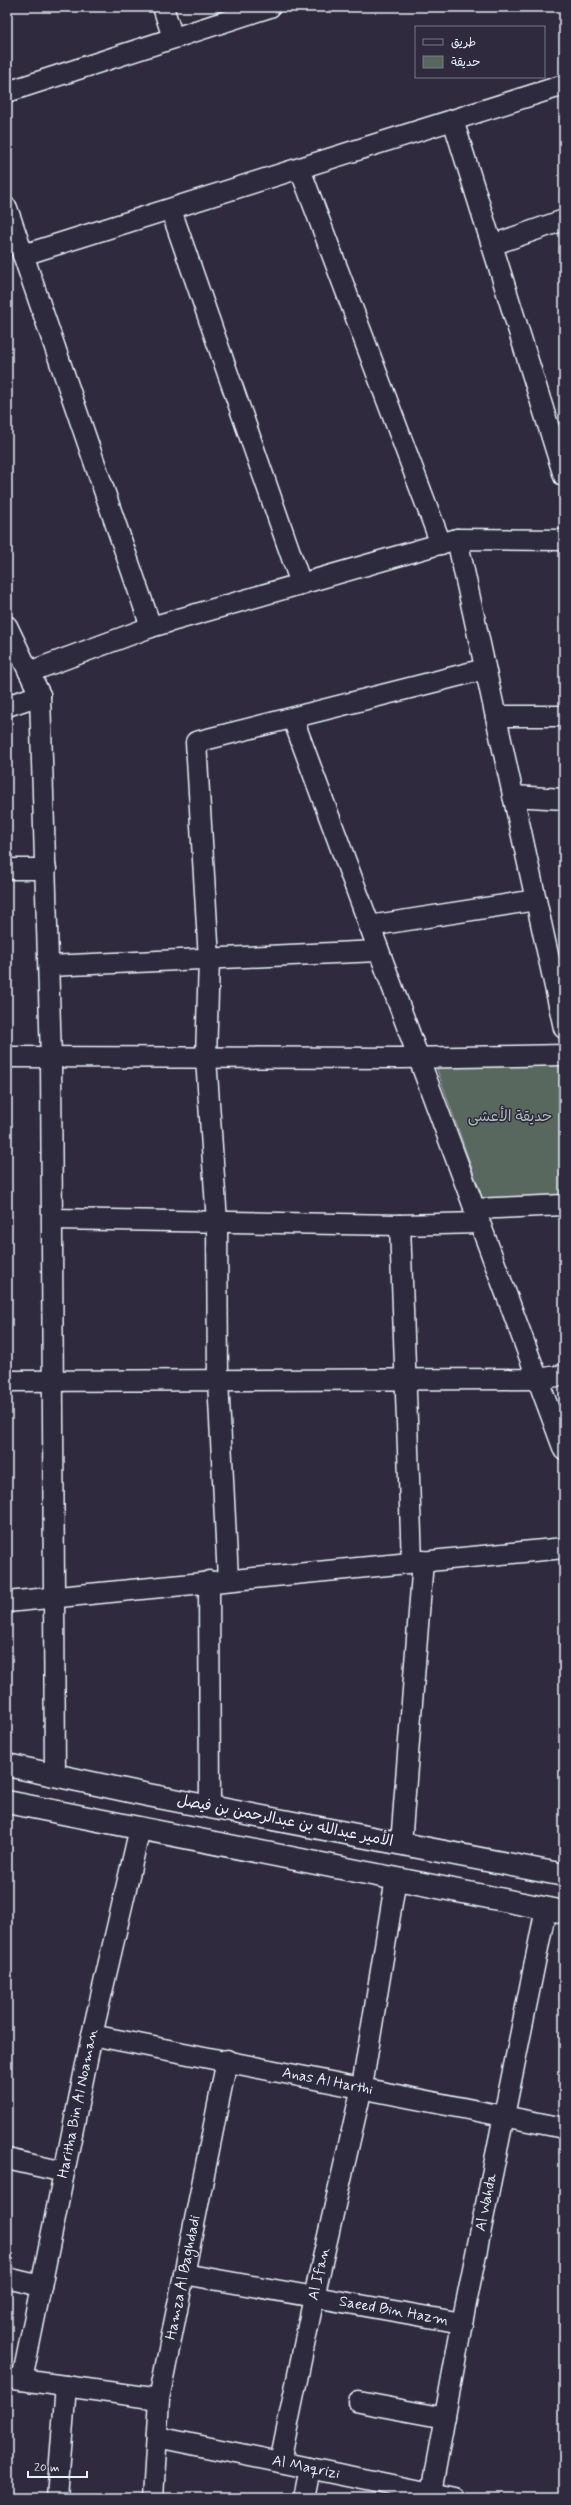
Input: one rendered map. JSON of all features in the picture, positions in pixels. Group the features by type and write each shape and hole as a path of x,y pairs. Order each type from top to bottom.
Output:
{"main road":[{"name":"الأمير عبدالله بن عبدالرحمن بن فيصل","path":"7,1765 210,1807 564,1875"},
{"path":"7,1802 555,1910"}],"street":[{"path":"163,7 174,38"},
{"path":"7,92 270,7"},
{"path":"23,255 171,210 564,85"},
{"path":"453,120 564,476"},
{"path":"300,169 449,542 486,669 564,1028"},
{"path":"7,208 151,627"},
{"path":"171,210 301,584"},
{"path":"492,245 564,220"},
{"path":"29,672 151,627 449,542 564,540"},
{"path":"7,626 40,695 52,1058 56,1775"},
{"path":"210,1807 219,1580 217,1222 206,1058 209,958 196,742 293,719 486,669"},
{"path":"7,706 40,695"},
{"path":"496,716 564,716"},
{"path":"293,719 417,1058 564,1450"},
{"path":"513,796 564,799"},
{"path":"7,869 46,869"},
{"path":"369,926 536,900"},
{"path":"49,966 378,951"},
{"path":"7,1057 417,1058 564,1055"},
{"path":"52,1219 400,1225 564,1205"},
{"path":"400,1225 406,1379 418,1561 401,1844"},
{"path":"7,1381 538,1379 564,1375"},
{"path":"7,1602 219,1580 564,1548"},
{"name":"Haritha Bin Al Noaman","path":"15,2379 41,2286 92,2035 140,1828"},
{"name":"Al Ifan","path":"280,2462 314,2297 362,2087 396,1878"},
{"name":"Al Wahda","path":"430,2496 462,2323 504,2116 555,1910"},
{"name":"Anas Al Harthi","path":"92,2035 227,2060 564,2128"},
{"name":"Hamza Al Baghdadi","path":"153,2498 159,2399 227,2060"},
{"path":"7,2159 64,2172"},
{"name":"Saeed Bin Hazm","path":"184,2274 462,2323"},
{"path":"7,2278 41,2286"},
{"path":"15,2379 159,2399"},
{"path":"57,2498 66,2386"},
{"path":"359,2402 445,2418"},
{"name":"Al Maqrizi","path":"157,2436 310,2468 430,2496 455,2498"},
{"path":"304,2498 310,2468"}],"green space":[{"name":"حديقة الأعشى","path":"435,1064 564,1064 564,1202 486,1208"}]}
